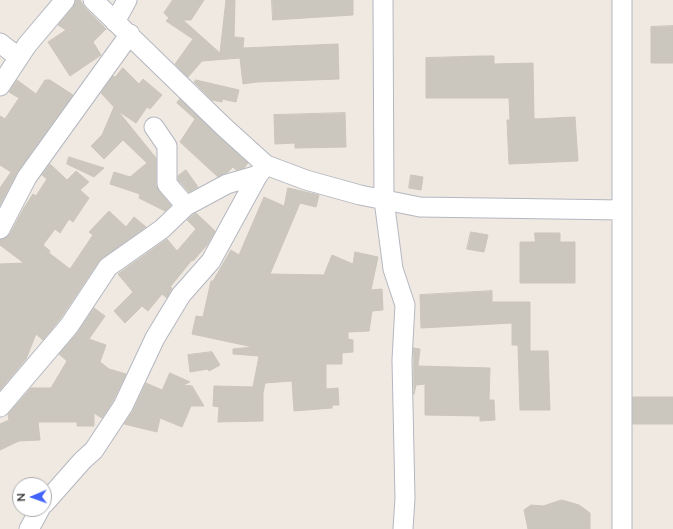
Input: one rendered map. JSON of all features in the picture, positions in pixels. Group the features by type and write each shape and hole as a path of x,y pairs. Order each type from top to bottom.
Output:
{"street":[{"path":"0,86 18,57 65,0"},
{"path":"93,0 115,22 130,34 224,127 262,170"},
{"path":"115,22 127,0"},
{"path":"383,0 384,200 393,269 405,305 402,360 406,498 404,529"},
{"path":"622,0 622,529"},
{"path":"0,229 27,177 130,34"},
{"path":"0,43 18,57"},
{"path":"154,127 167,146 167,184 186,206"},
{"path":"52,495 82,461 94,450 124,406 156,338 181,295 211,261 262,170"},
{"path":"0,407 69,326 108,267 162,230 186,206 227,184 262,170 360,195 420,207 622,210"},
{"path":"29,529 36,517"}],"building":[{"path":"76,0 80,0 85,8 106,29 93,42 101,55 70,76 48,42 66,30 58,25 73,7"},
{"path":"173,0 204,0 191,20 183,20 220,53 226,0 235,0 234,37 244,38 243,48 338,44 339,79 257,82 243,84 240,58 202,61 188,77 175,64 193,39 166,21 169,18 164,13"},
{"path":"272,0 353,0 353,15 273,20"},
{"path":"673,26 673,63 651,63 651,27"},
{"path":"494,56 494,64 533,63 534,119 575,117 578,161 509,164 507,120 510,120 509,98 426,98 426,58"},
{"path":"123,68 139,84 143,79 162,95 150,109 147,107 136,123 118,111 156,158 156,185 171,205 165,211 139,198 140,194 110,184 114,172 130,177 147,163 123,140 104,159 91,146 102,135 114,107 101,93 113,76 115,77"},
{"path":"17,80 36,94 45,80 50,80 73,95 18,171 0,205 0,188 11,172 0,165 0,116 5,119 19,98 9,92"},
{"path":"196,80 239,90 236,102 222,99 222,102 212,100 194,82"},
{"path":"180,99 248,163 244,168 236,170 233,167 228,172 218,177 180,142 195,119 177,103"},
{"path":"345,113 346,147 295,148 295,143 275,144 274,115"},
{"path":"69,157 104,168 94,177 67,164"},
{"path":"50,164 67,180 76,171 89,182 80,190 89,198 73,222 69,219 60,233 55,229 43,245 50,251 49,253 70,269 93,235 89,232 109,211 126,227 134,217 146,227 99,261 60,319 43,340 36,334 26,359 0,390 0,264 24,263 0,245 0,240 10,234 33,194 36,196 47,179 42,175"},
{"path":"186,170 198,187 189,192 178,180 178,176"},
{"path":"411,175 423,177 421,190 409,188"},
{"path":"288,188 319,195 316,207 300,203 270,274 324,275 332,255 353,264 355,252 378,257 371,290 382,289 383,310 372,311 369,331 348,332 348,339 353,340 353,352 342,353 342,364 326,364 326,389 338,388 339,405 332,405 332,408 294,411 292,381 265,383 263,393 263,421 218,422 219,407 213,406 214,386 253,387 259,356 233,354 233,349 253,347 192,334 196,316 203,317 211,281 213,281 231,250 239,255 264,197 284,206"},
{"path":"196,213 215,231 207,245 193,261 192,260 170,287 172,288 167,298 162,294 148,311 142,306 125,323 114,311 133,292 118,274 167,239 177,251 196,229 187,220"},
{"path":"471,232 488,235 484,252 467,249"},
{"path":"535,233 560,233 560,242 575,242 575,283 520,283 520,242 535,242"},
{"path":"492,291 492,302 530,302 530,351 548,351 550,410 520,410 518,345 512,345 512,323 421,328 420,295"},
{"path":"94,308 105,316 89,339 106,345 100,362 109,369 126,374 113,401 102,418 94,413 94,426 77,426 77,422 38,422 40,440 19,441 0,450 0,424 9,420 8,414 31,388 51,388 67,361 59,354 78,332"},
{"path":"414,348 420,349 418,366 490,368 489,400 494,400 495,420 480,421 480,416 425,415 425,384 416,385 414,394"},
{"path":"212,352 220,365 209,371 208,369 190,372 188,355"},
{"path":"170,373 190,382 183,385 192,386 204,406 191,406 182,427 160,418 157,432 124,424 133,411 146,383 162,390"},
{"path":"633,397 673,397 673,424 633,424"},
{"path":"562,500 579,505 590,513 590,529 528,529 524,510 531,505 543,506"}]}
